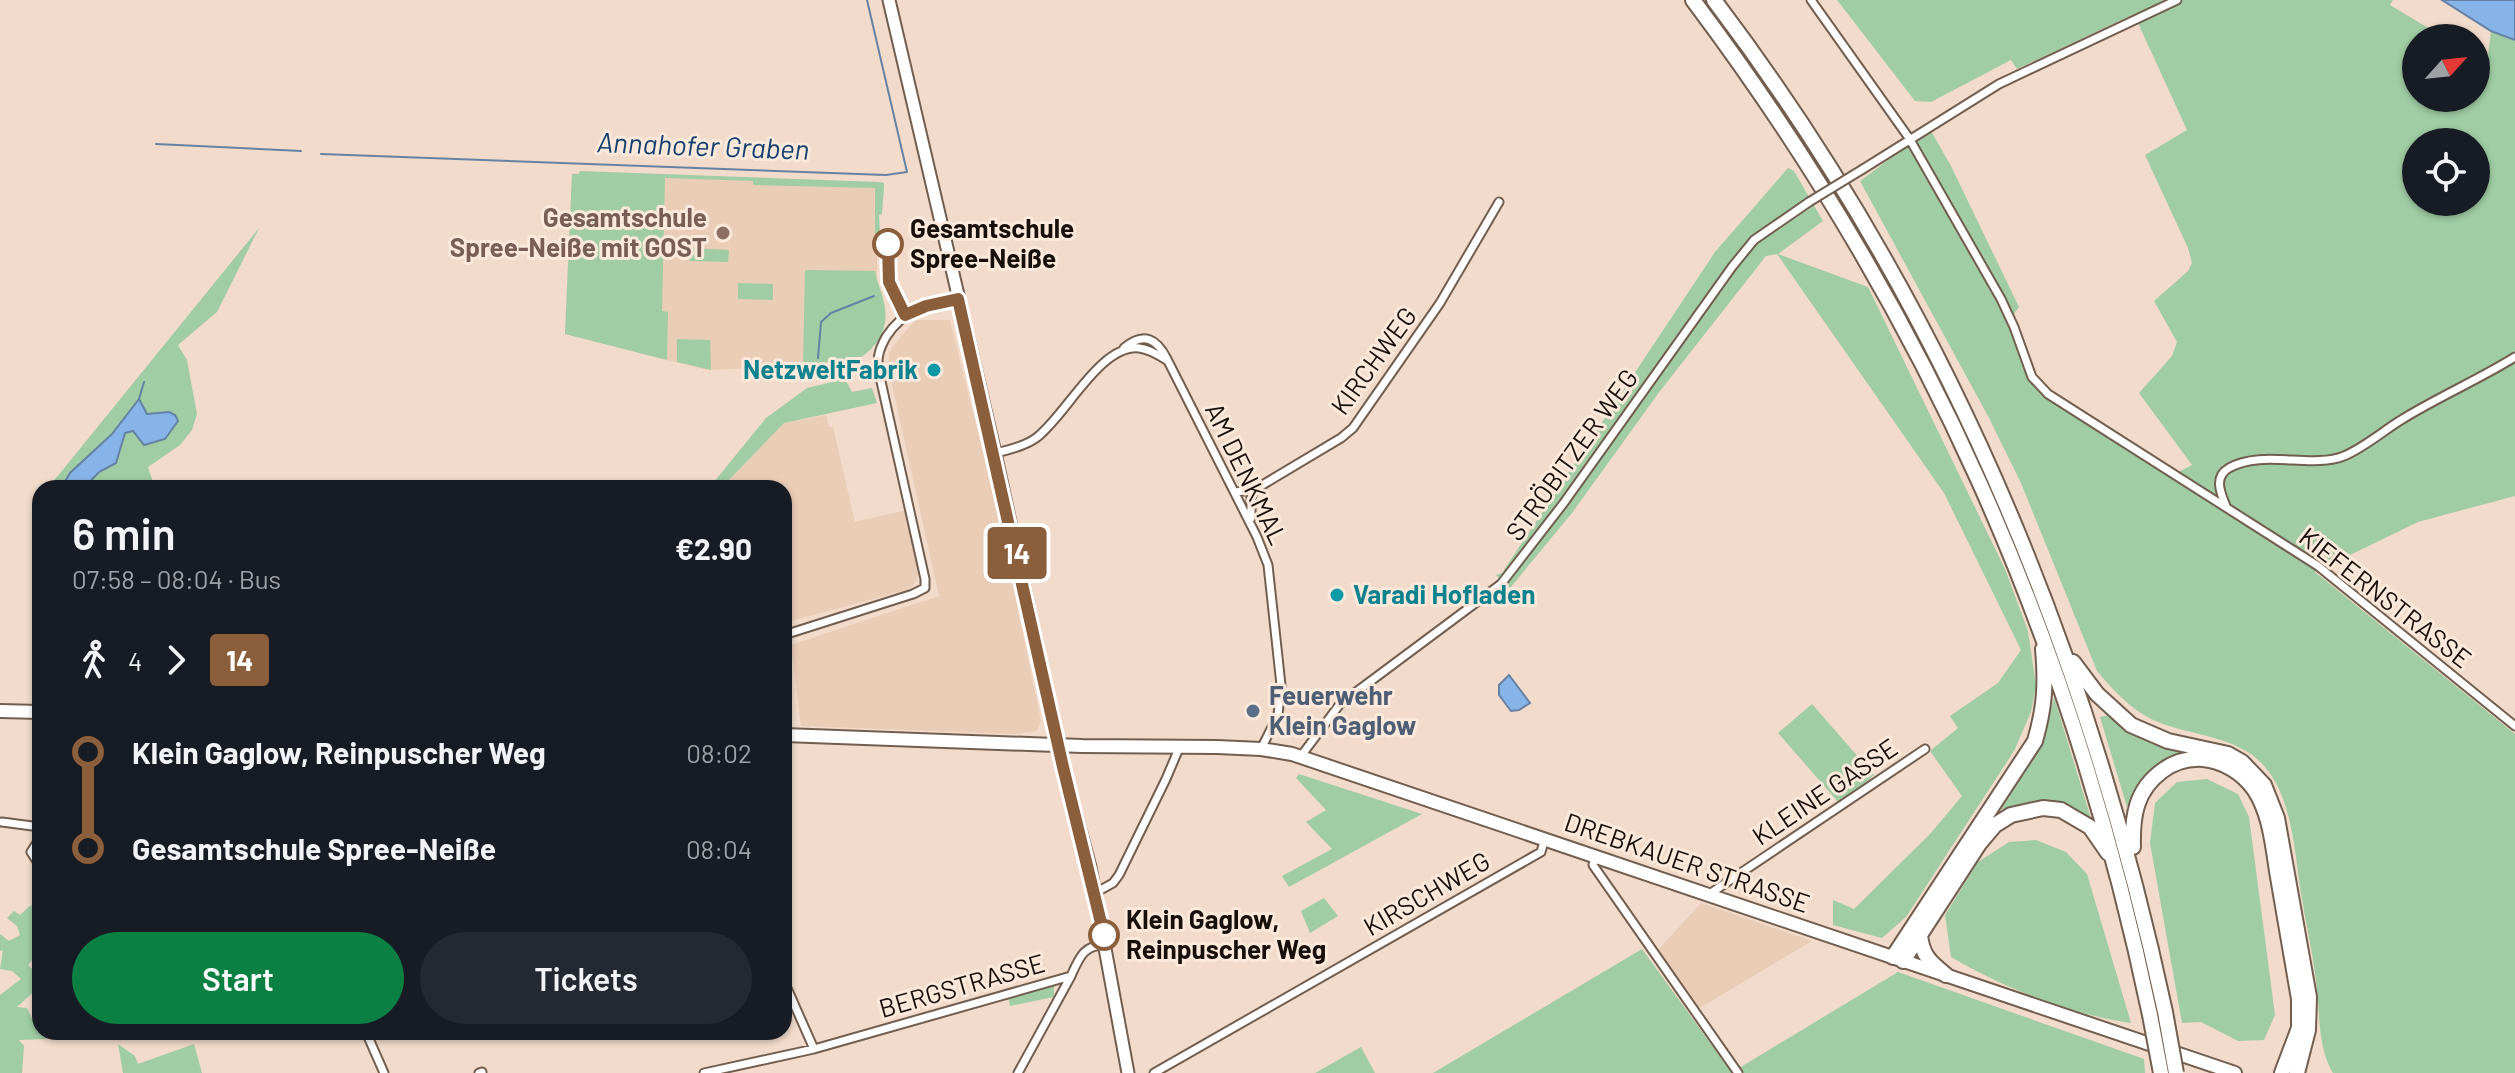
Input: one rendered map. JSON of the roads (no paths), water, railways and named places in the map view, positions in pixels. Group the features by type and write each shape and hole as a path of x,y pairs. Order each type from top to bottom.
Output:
{"highway":[{"path":"1693,0 1750,76 1860,248 1916,348 1986,494 2041,629 2083,754 2176,1073"},
{"path":"1714,0 1763,65 1847,193 1930,341 2000,489 2066,652 2134,875 2158,1013 2161,1073"},
{"path":"1898,959 2035,741 2044,711 2046,687 2041,629"},
{"path":"2066,652 2097,694 2131,725 2168,741 2228,754 2242,762 2264,785 2277,818 2309,997 2308,1030 2299,1071"},
{"path":"2134,875 2134,812 2141,793 2164,769 2179,762 2209,760 2236,770 2254,790 2268,820 2299,999 2299,1028 2282,1073"},
{"path":"1898,959 1920,935 1979,844 1995,825 2011,815 2043,808 2061,810 2090,827 2115,863"},
{"path":"1920,935 1926,960 1946,975"}],"main road":[{"path":"889,0 1095,893 1128,1073"},
{"path":"0,711 32,712"},
{"name":"DREBKAUER STRASSE","path":"792,735 1261,749 1301,756 2235,1073"}],"street":[{"name":"KIEFERNSTRASSE","path":"1811,0 1909,138 2001,299 2032,377 2048,394 2318,566 2515,726"},
{"path":"1909,138 1999,84 2177,0"},
{"name":"STRÖBITZER WEG","path":"1301,756 1340,704 1501,584 1563,504 1754,240 1909,138"},
{"name":"KIRCHWEG","path":"1235,492 1254,490 1353,428 1440,303 1499,202"},
{"path":"792,632 925,588 878,368 878,355 900,318 914,309 958,299"},
{"name":"AM DENKMAL","path":"995,453 1039,436 1095,372 1130,343 1149,339 1160,345 1235,492 1268,565 1281,685 1278,715 1261,749"},
{"path":"2227,507 2219,488 2224,471 2231,467 2251,460 2341,457 2515,357"},
{"path":"1251,525 1250,507 1254,490"},
{"path":"1095,893 1113,883 1119,875 1180,746"},
{"name":"KLEINE GASSE","path":"1708,895 1925,749"},
{"path":"2,822 32,826"},
{"name":"KIRSCHWEG","path":"1154,1073 1541,852 1545,838"},
{"path":"1595,856 1593,865 1738,1073"},
{"name":"BERGSTRASSE","path":"704,1073 814,1049 1071,976 1081,953 1091,947 1106,945"},
{"path":"1018,1073 1071,976"},
{"path":"792,999 814,1049"},
{"path":"370,1040 384,1073"}],"water":[{"path":"2442,0 2515,0 2515,40 2490,30 2490,24 2480,24"},
{"path":"139,399 147,414 169,412 178,421 165,439 144,445 133,431 125,433 116,463 92,480 66,480 112,434"},
{"path":"1509,675 1530,703 1519,710 1511,711 1499,695 1499,685"}],"waterway":[{"name":"Annahofer Graben","path":"321,154 886,175 907,172 867,0"},
{"path":"156,144 301,151"},
{"path":"818,358 821,322 831,313 874,296"},
{"path":"139,399 144,382"}],"place":[{"name":"Gesamtschule Spree-Neiße mit GOST","path":"723,233"},
{"name":"Gesamtschule Spree-Neiße","path":"888,244"},
{"name":"NetzweltFabrik","path":"934,370"},
{"name":"Varadi Hofladen","path":"1337,595"},
{"name":"Feuerwehr Klein Gaglow","path":"1253,711"},
{"name":"Klein Gaglow, Reinpuscher Weg","path":"1104,935"}]}
